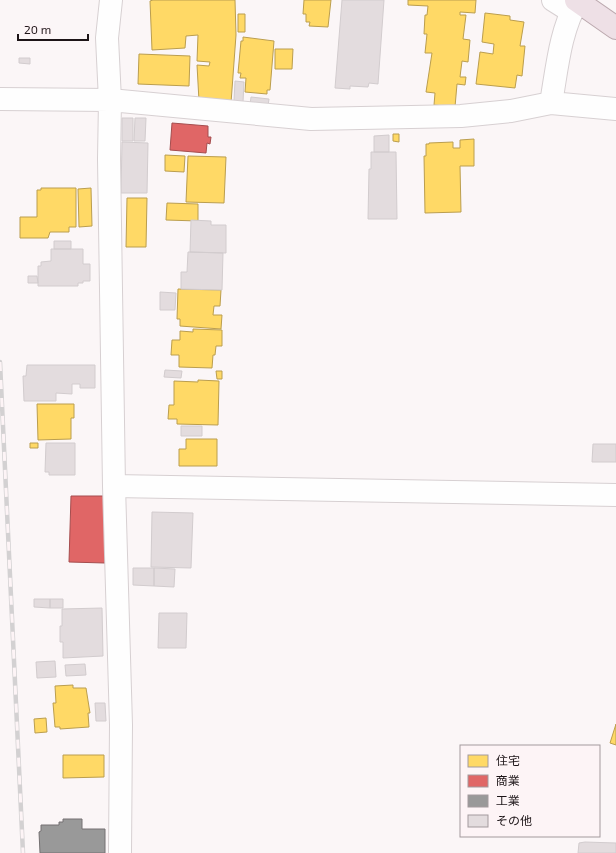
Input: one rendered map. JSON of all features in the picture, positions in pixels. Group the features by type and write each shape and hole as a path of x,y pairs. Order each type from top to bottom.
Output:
{"highway":[{"path":"576,3 616,28"}],"street":[{"path":"111,0 107,38 110,100 108,159 120,725 120,853"},
{"path":"551,104 562,43 576,3 553,0"},
{"path":"0,99 110,100 311,118 461,116 511,111 551,104 616,109"},
{"path":"114,486 616,495"}],"building: 住宅":[{"path":"235,0 236,35 231,103 199,101 197,65 209,66 210,62 197,61 198,35 186,36 185,48 152,50 150,1"},
{"path":"304,0 331,0 328,27 309,26 310,22 306,22 306,14 303,14"},
{"path":"408,0 476,0 475,13 460,12 460,15 466,15 463,39 470,40 468,62 462,61 460,77 466,77 465,85 457,84 455,107 434,105 435,93 426,92 432,53 425,53 427,34 424,34 425,15 427,15 428,6 408,5"},
{"path":"485,13 510,16 510,20 524,22 520,46 525,46 522,76 517,75 515,88 476,84 480,52 493,54 494,44 482,42"},
{"path":"238,14 245,14 245,32 238,32"},
{"path":"243,37 274,41 270,90 267,90 267,94 245,92 246,78 240,78 241,73 238,73 241,41 243,41"},
{"path":"275,49 293,49 292,69 275,69"},
{"path":"139,54 190,56 189,86 138,84"},
{"path":"393,134 399,134 399,142 393,141"},
{"path":"474,139 474,166 460,166 461,212 425,213 424,156 426,156 426,144 453,142 453,148 460,148 460,140"},
{"path":"165,155 185,156 184,172 165,171"},
{"path":"188,156 226,157 224,203 186,202"},
{"path":"41,188 76,188 76,227 69,227 69,232 50,232 48,238 20,238 20,217 37,217 37,190 41,190"},
{"path":"91,188 92,226 79,227 78,189"},
{"path":"127,198 147,198 146,247 126,247"},
{"path":"167,203 198,204 198,221 166,220"},
{"path":"178,289 221,290 220,306 214,306 213,315 222,315 221,329 180,326 180,319 177,319"},
{"path":"193,329 222,330 222,346 216,346 215,355 213,355 212,368 179,367 179,355 171,355 172,340 180,340 180,331 193,332"},
{"path":"216,371 222,371 222,379 217,379"},
{"path":"198,380 219,381 218,425 177,424 177,419 168,419 169,405 174,405 174,381 198,382"},
{"path":"37,404 74,404 74,418 71,418 71,439 38,440"},
{"path":"186,439 217,439 217,466 179,466 179,449 186,449"},
{"path":"30,443 38,443 38,448 30,448"},
{"path":"73,685 73,688 86,688 90,713 88,713 89,727 60,729 60,727 55,727 53,703 56,703 55,686"},
{"path":"46,718 47,732 35,733 34,719"},
{"path":"616,724 616,745 610,743"},
{"path":"63,755 104,755 104,777 63,778"}],"building: 商業":[{"path":"172,123 208,126 208,137 211,137 210,144 207,143 206,153 170,150"},
{"path":"71,496 106,496 105,563 69,562"}],"building: 工業":[{"path":"63,819 82,819 82,829 105,829 105,853 40,853 39,832 41,831 41,825 59,825 59,822 63,822"}],"building: その他":[{"path":"342,0 384,0 378,84 369,83 368,87 350,86 350,89 335,88"},
{"path":"19,58 30,58 30,64 19,63"},
{"path":"235,81 244,82 243,102 234,101"},
{"path":"251,97 269,99 268,106 250,105"},
{"path":"122,118 133,118 133,141 122,141"},
{"path":"135,118 146,118 145,141 134,141"},
{"path":"389,135 389,152 374,152 374,136"},
{"path":"122,142 148,143 147,193 121,193"},
{"path":"371,152 396,152 397,219 368,219 369,169 371,169"},
{"path":"191,220 211,221 211,225 226,225 226,253 190,252"},
{"path":"54,241 71,241 71,249 54,249"},
{"path":"51,249 83,249 83,264 90,264 90,281 78,283 78,286 38,286 38,266 41,266 41,262 51,261"},
{"path":"188,252 223,253 222,290 181,289 181,272 187,272"},
{"path":"28,276 37,276 38,283 28,283"},
{"path":"160,292 176,293 175,310 160,310"},
{"path":"27,365 95,365 95,388 80,388 80,384 72,384 72,394 56,393 56,401 24,401 23,376 26,376"},
{"path":"165,370 182,371 181,378 164,377"},
{"path":"181,426 202,426 202,436 181,436"},
{"path":"46,443 75,443 75,475 49,475 49,472 45,472"},
{"path":"593,444 616,444 616,462 592,462"},
{"path":"152,512 193,513 191,568 151,567"},
{"path":"133,568 154,568 154,586 133,585"},
{"path":"154,568 175,569 174,587 154,586"},
{"path":"34,599 50,599 50,608 34,607"},
{"path":"50,599 63,599 63,608 50,608"},
{"path":"102,608 103,656 63,658 63,642 60,642 62,609"},
{"path":"159,613 187,613 186,648 158,648"},
{"path":"55,661 56,677 37,678 36,662"},
{"path":"85,664 86,675 66,676 65,665"},
{"path":"95,703 105,703 106,721 96,721"},
{"path":"579,843 616,843 616,853 578,853"}],"railway":[{"path":"0,362 23,853"}]}
